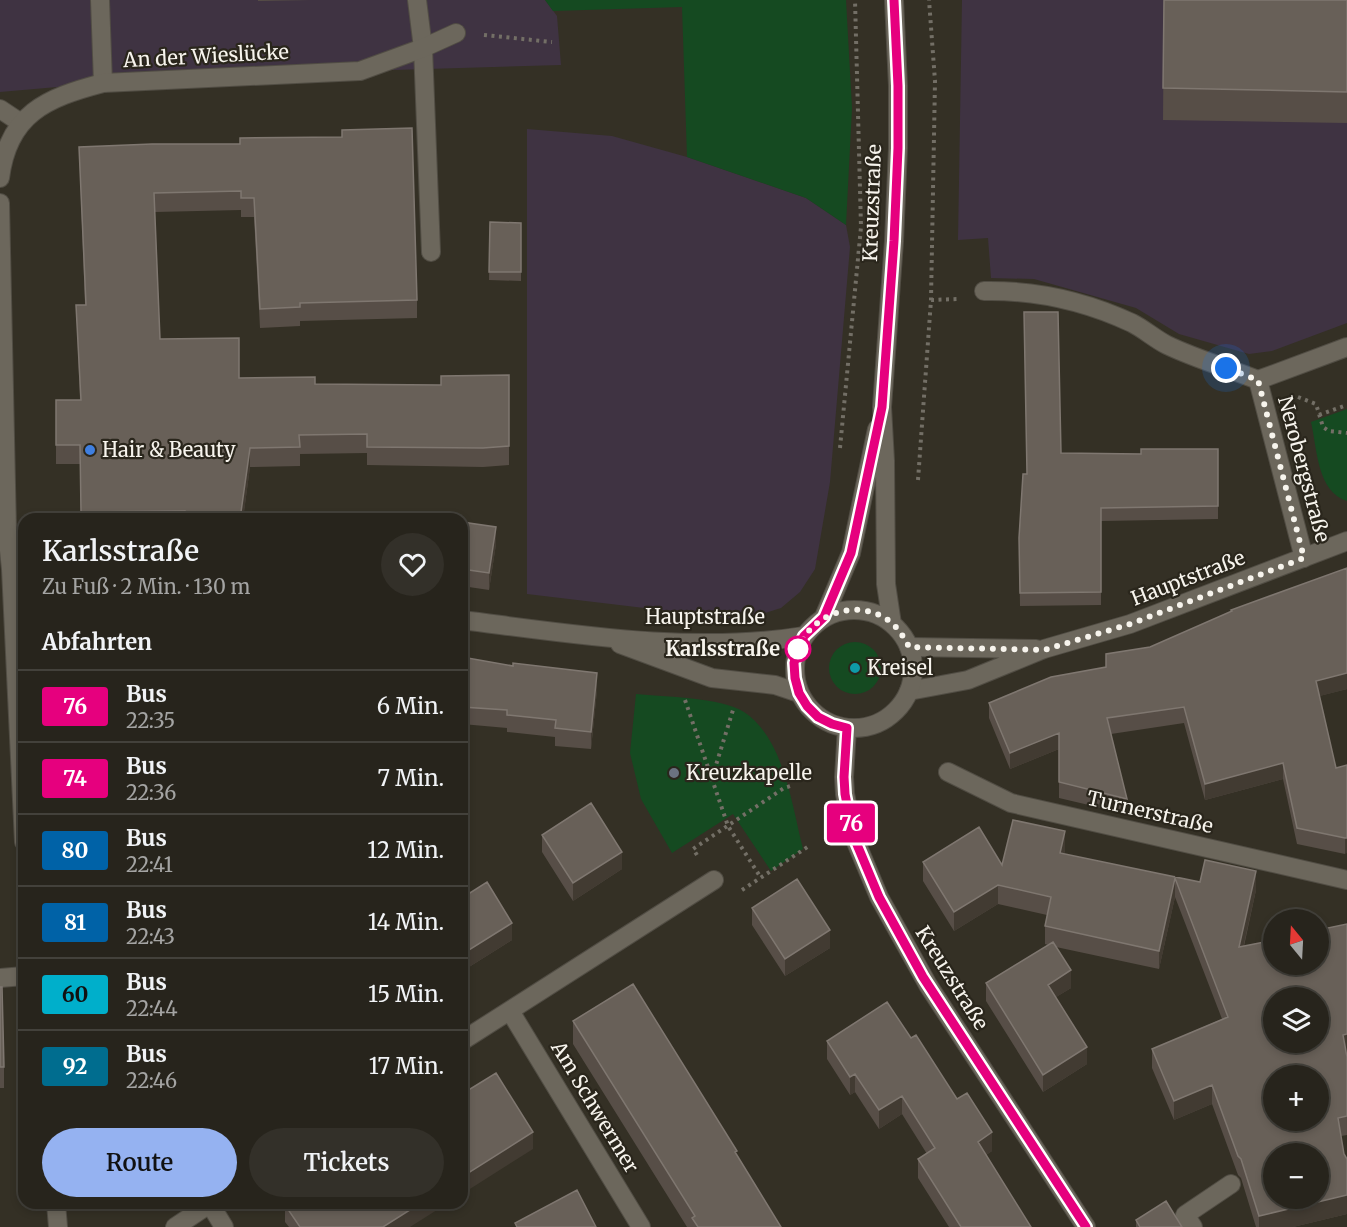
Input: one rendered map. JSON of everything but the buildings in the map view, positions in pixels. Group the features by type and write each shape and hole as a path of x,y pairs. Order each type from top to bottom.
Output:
{"street":[{"path":"100,0 103,83"},
{"path":"417,0 423,48 431,252"},
{"name":"Kreuzstraße","path":"892,624 885,585 885,461 882,407 898,148 894,0"},
{"name":"An der Wieslücke","path":"0,178 3,157 21,123 42,106 64,94 103,83 360,71 423,48 456,33"},
{"path":"0,109 21,123"},
{"path":"0,203 6,531 12,568 18,705"},
{"path":"984,291 1026,292 1060,298 1093,308 1133,324 1167,345 1258,380"},
{"name":"Nerobergstraße","path":"1304,558 1258,380 1347,347"},
{"name":"Kreuzstraße","path":"824,617 851,553 882,407"},
{"name":"Hauptstraße","path":"909,691 968,680 1044,650 1130,624 1347,542"},
{"path":"859,610 877,614 892,624 902,634 913,661 913,675 909,691 901,705 878,724 863,728 847,728 818,717 799,693 795,678 794,663 804,636 824,617 841,611 859,610"},
{"name":"Hauptstraße","path":"468,621 606,639 743,643 804,636"},
{"name":"Hauptstraße","path":"606,639 712,678 776,685 799,693"},
{"name":"Hauptstraße","path":"909,647 1044,650"},
{"name":"Kreuzstraße","path":"847,728 845,794 853,835 879,897 923,977 1086,1227"},
{"name":"Turnerstraße","path":"948,772 1011,803 1347,880"},
{"path":"468,1037 714,880"},
{"path":"0,978 18,976"},
{"name":"Am Schwermer","path":"510,1011 641,1227"},
{"path":"1193,1227 1185,1215 1231,1184"},
{"path":"56,1209 58,1227"},
{"path":"175,1227 202,1209"},
{"path":"214,1209 224,1227"}],"path":[{"path":"839,459 861,227 855,0"},
{"path":"917,486 931,300 935,81 929,0"},
{"path":"456,33 552,42"},
{"path":"1258,380 1316,404 1323,427 1347,434"},
{"path":"1319,415 1347,405"},
{"path":"682,691 728,826 761,878"},
{"path":"712,779 736,701"},
{"path":"794,785 784,788 693,849 729,899 809,846"}],"shaded area":[{"path":"0,0 545,0 557,16 561,65 360,71 103,83 0,92"},
{"path":"962,0 1347,0 1347,323 1272,351 1249,354 1179,334 1136,308 1034,279 991,278 988,238 958,240"},
{"path":"527,129 612,136 687,157 806,198 846,225 850,247 830,482 815,569 800,592 781,608 756,616 728,618 527,594"}],"green space":[{"path":"545,0 846,0 852,108 846,225 806,198 687,157 682,7 553,11"},
{"path":"1347,409 1347,501 1337,496 1324,479 1311,422"},
{"path":"850,642 860,642 870,646 877,653 881,668 877,683 870,690 860,694 850,694 840,690 833,683 829,673 829,663 833,653 840,646"},
{"path":"636,694 692,698 721,703 744,712 758,724 769,738 784,774 803,849 771,871 733,814 672,853 641,799 630,753"}],"bus line":[{"name":"76","path":"894,0 898,148 882,407 851,553 824,617 804,636 798,649 794,663 795,678 799,693 818,717 847,728 844,777 853,835 879,897 911,958 1086,1227"}],"place":[{"name":"Hair & Beauty","path":"90,450"},
{"name":"Karlsstraße","path":"798,649"},
{"name":"Kreisel","path":"855,668"},
{"name":"Kreuzkapelle","path":"674,773"}],"route":[{"path":"798,649 804,636 824,617 841,611 859,610 877,614 892,624 902,634 909,647 1044,650 1130,624 1304,558 1258,380 1226,368"}]}
